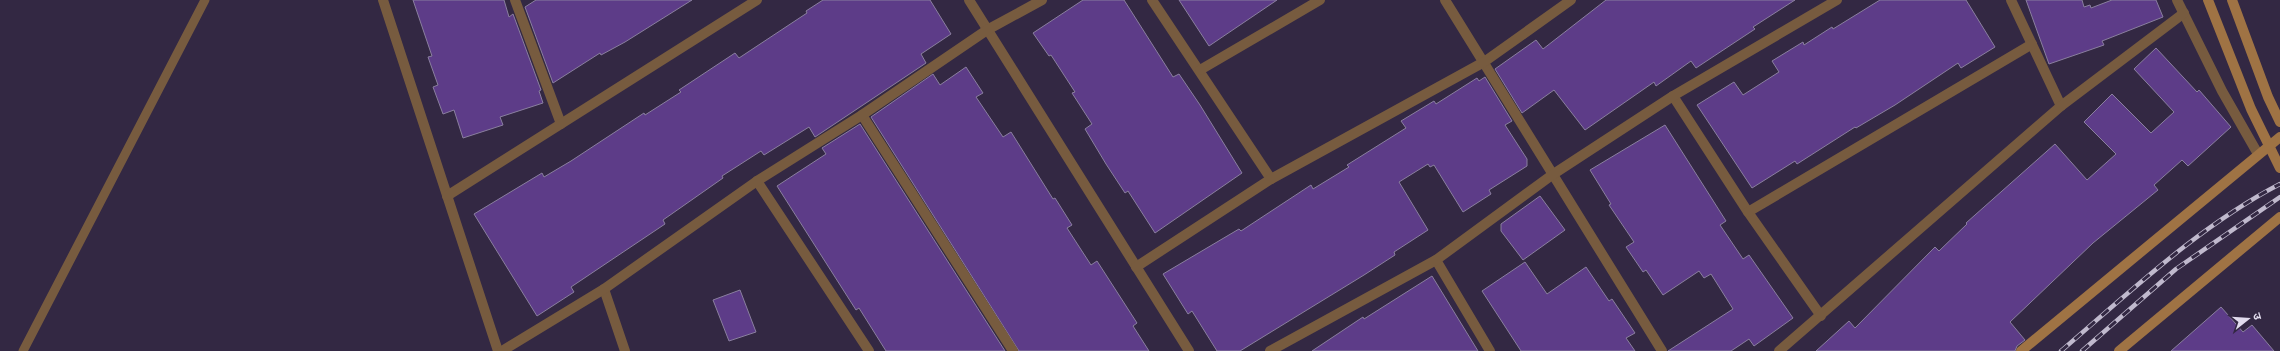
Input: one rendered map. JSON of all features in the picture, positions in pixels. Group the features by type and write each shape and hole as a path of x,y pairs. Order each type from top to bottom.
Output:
{"street":[{"path":"383,0 498,351"},
{"path":"515,0 561,124"},
{"path":"447,196 757,0"},
{"path":"969,0 1189,351"},
{"path":"502,351 604,289 757,182 862,115 987,30 1042,0"},
{"path":"1152,0 1200,70 1271,180"},
{"path":"1200,70 1320,0"},
{"path":"1445,0 1662,351"},
{"path":"1136,267 1271,180 1484,62 1571,0"},
{"path":"1270,351 1436,260 1552,175 1673,96 1837,0"},
{"path":"2011,0 2061,106"},
{"path":"2177,0 2222,91 2258,154"},
{"path":"2208,0 2251,109 2280,168"},
{"path":"2232,0 2268,97 2280,122"},
{"path":"1779,351 2061,106 2184,14"},
{"path":"1748,212 2032,44"},
{"path":"1673,96 1748,212 1820,316"},
{"path":"862,115 1013,351"},
{"path":"2021,351 2258,154 2280,138"},
{"path":"757,182 869,351"},
{"path":"2119,351 2280,217"},
{"path":"1436,260 1490,351"},
{"path":"604,289 625,351"}],"lane":[{"path":"23,351 206,0"}],"building":[{"path":"413,0 504,0 509,17 513,14 541,90 539,91 543,103 500,117 503,125 463,138 454,110 443,114 433,87 438,85 428,57 432,56"},
{"path":"536,0 692,0 625,42 601,55 600,53 553,83 525,7"},
{"path":"823,0 930,0 951,34 921,54 926,63 815,137 809,127 764,155 761,151 722,176 723,178 663,220 665,224 571,287 574,292 537,316 474,214 542,173 544,177 571,161 644,113 645,115 681,92 679,90 735,53 739,58 807,13 806,11"},
{"path":"1083,0 1124,0 1173,77 1179,74 1242,173 1155,233 1128,191 1125,193 1106,164 1085,129 1092,124 1072,93 1075,92 1051,55 1049,56 1033,33"},
{"path":"1179,0 1277,0 1209,46"},
{"path":"1606,0 1795,0 1753,27 1755,29 1696,68 1691,61 1656,86 1654,82 1585,130 1554,90 1522,113 1495,69 1536,40 1543,49"},
{"path":"1880,0 1966,0 1995,47 1961,68 1958,63 1895,105 1856,128 1855,127 1797,164 1795,161 1752,188 1697,105 1734,82 1743,95 1779,72 1772,61 1803,42 1804,45 1832,27 1833,29"},
{"path":"2026,0 2082,0 2084,7 2090,5 2091,8 2112,0 2156,0 2163,17 2102,41 2104,45 2049,64"},
{"path":"2156,48 2197,92 2199,90 2231,127 2188,166 2182,160 2154,185 2158,190 2093,243 2010,322 2025,340 2017,346 2015,351 1816,351 1849,321 1855,328 1935,247 1939,251 1967,224 1966,223 2055,144 2087,180 2116,154 2084,122 2112,94 2151,133 2174,112 2134,69"},
{"path":"966,67 983,93 976,97 1003,137 1011,132 1053,199 1055,198 1072,225 1067,228 1091,265 1097,261 1137,323 1133,326 1149,351 1019,351 871,117 933,74 940,85"},
{"path":"1485,77 1512,121 1505,125 1527,159 1527,166 1489,190 1491,194 1463,212 1434,165 1430,167 1428,164 1399,182 1428,230 1394,252 1395,255 1364,275 1240,351 1217,351 1192,311 1188,314 1163,274 1239,229 1241,231 1311,185 1313,189 1349,167 1347,165 1406,128 1401,121 1434,101 1436,104 1477,78 1479,81"},
{"path":"860,124 1005,351 886,351 859,308 856,310 777,186 826,154 822,148"},
{"path":"1665,125 1726,221 1720,225 1743,259 1749,255 1793,318 1754,346 1749,339 1731,351 1668,351 1733,309 1711,274 1704,278 1699,271 1663,295 1646,270 1643,272 1626,247 1634,242 1609,205 1611,204 1590,170"},
{"path":"1540,196 1565,230 1523,260 1501,231 1501,224"},
{"path":"1525,262 1547,294 1586,267 1609,301 1612,299 1635,333 1626,338 1635,351 1521,351 1482,291"},
{"path":"1432,276 1478,351 1312,351 1363,317 1364,319"},
{"path":"740,290 756,332 729,341 713,300"},
{"path":"2221,307 2243,332 2252,325 2274,351 2171,351"}],"railway":[{"path":"2061,351 2139,283 2193,240 2250,201 2280,184"},
{"path":"2082,351 2176,269 2280,197"}]}
